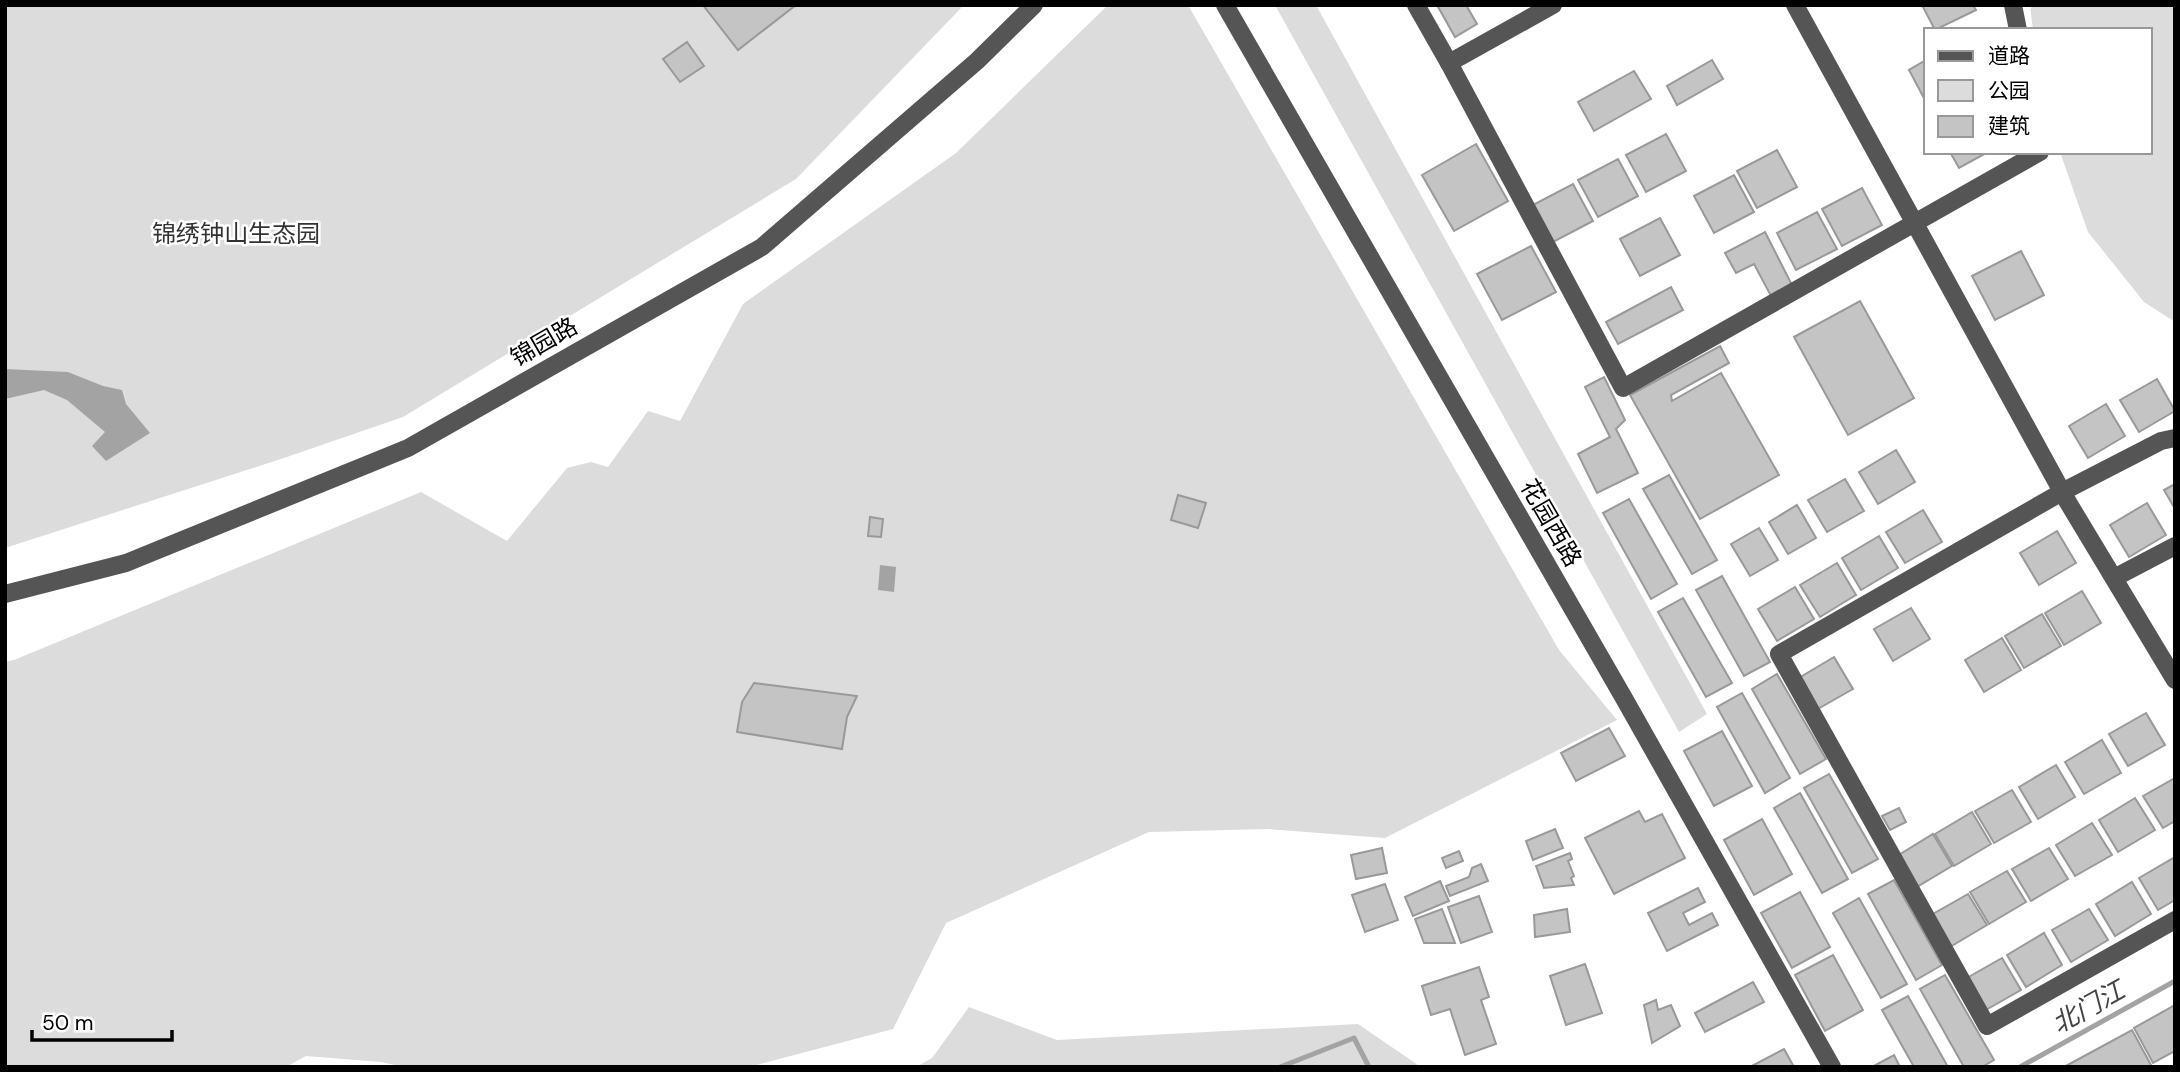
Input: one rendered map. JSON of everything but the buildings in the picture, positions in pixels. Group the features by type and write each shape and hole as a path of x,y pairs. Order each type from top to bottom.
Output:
{"street":[{"name":"锦园路","path":"5,594 126,563 408,448 762,247 977,61 1034,5"},
{"name":"花园西路","path":"1225,5 1625,700 1832,1067"},
{"path":"1416,5 1623,388 2036,154"},
{"path":"1449,63 1553,5"},
{"path":"1795,5 2062,492 2175,680"},
{"path":"2013,5 2018,28"},
{"path":"2175,438 2161,441 2062,492 1779,654 1987,1026 2175,920"},
{"path":"2114,578 2175,546"}],"green space":[{"name":"锦绣钟山生态园","path":"5,5 964,5 796,179 403,417 5,548"},
{"path":"1108,5 1188,5 1559,650 1617,720 1385,838 1268,829 1149,832 946,923 893,1029 749,1067 404,1067 381,1062 306,1056 286,1067 5,1067 5,662 421,492 507,541 567,468 591,462 608,467 648,411 680,421 743,304 956,153"},
{"path":"1275,5 1316,5 1707,714 1679,732"},
{"path":"2030,5 2175,5 2175,322 2144,302 2088,232 2061,154 2152,154 2152,28 2033,28"},
{"path":"969,1007 1057,1040 1358,1024 1421,1067 916,1067 932,1058"}],"shaded area":[{"path":"5,369 68,372 103,386 122,390 126,404 150,433 106,461 92,446 105,432 67,400 44,390 5,399"},
{"path":"880,565 896,567 894,592 878,590"}],"waterway":[{"name":"北门江","path":"2020,1067 2175,981"},
{"name":"北门江","path":"1280,1067 1354,1038 1369,1067"}]}
